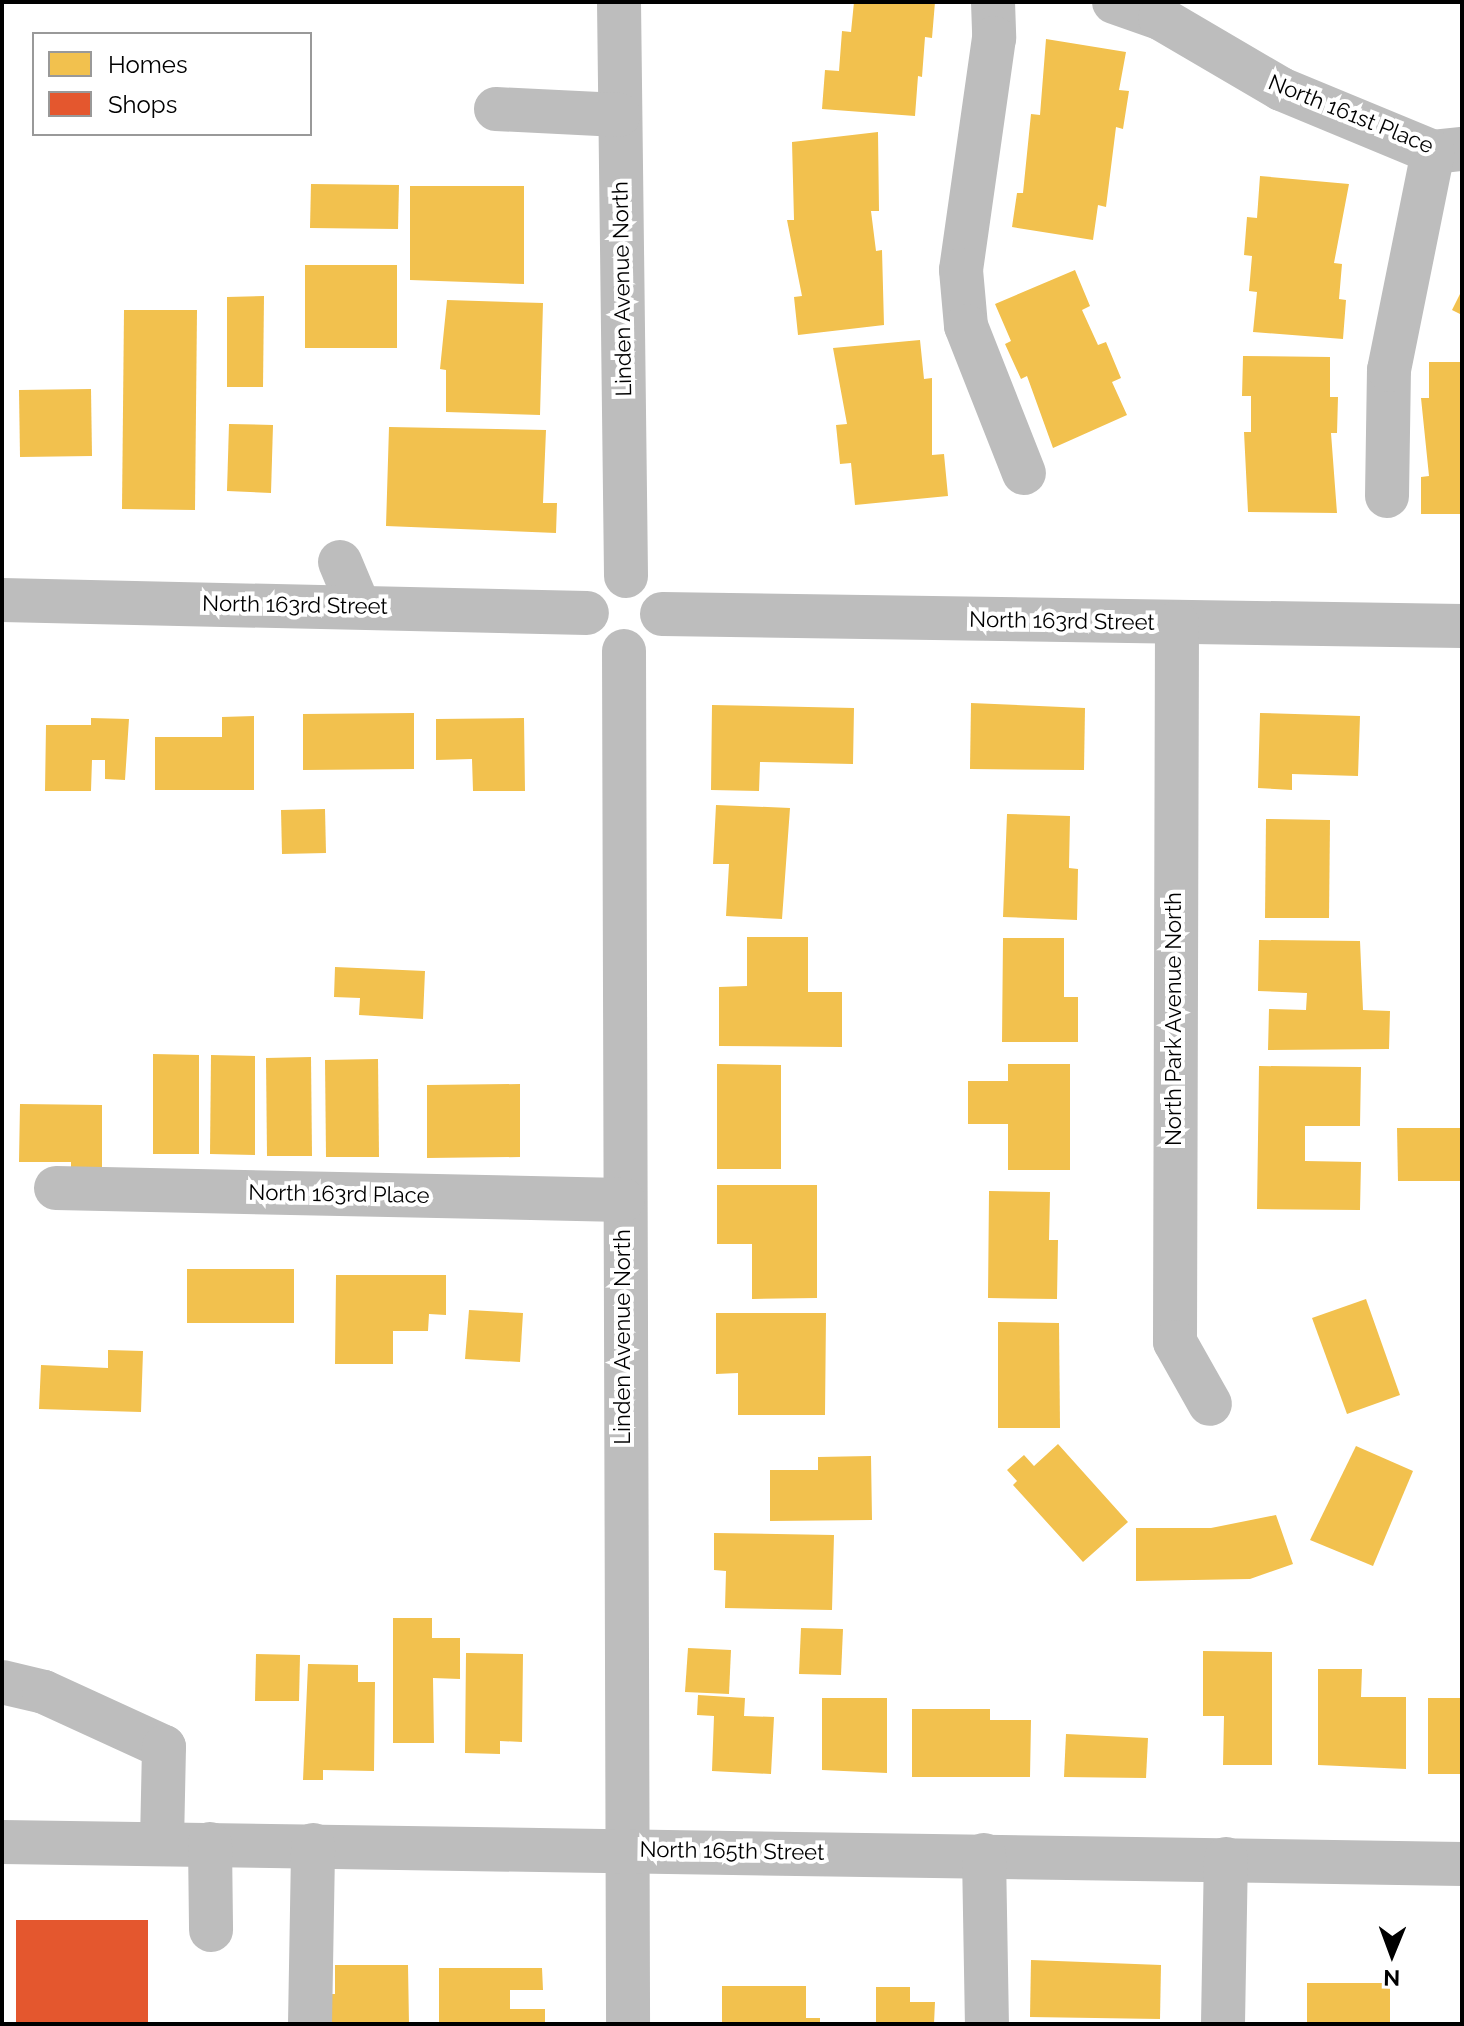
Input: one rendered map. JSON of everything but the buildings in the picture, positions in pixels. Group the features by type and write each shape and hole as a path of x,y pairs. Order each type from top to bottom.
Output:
{"street":[{"name":"Linden Avenue North","path":"619,2 626,576"},
{"path":"993,2 994,38 961,270 966,326 1024,473"},
{"name":"North 161st Place","path":"1114,2 1160,18 1281,89 1448,151"},
{"path":"496,109 619,115"},
{"path":"1387,496 1389,370 1448,151"},
{"path":"340,562 358,605"},
{"path":"626,576 651,588 662,614 650,640 624,651 598,639 587,613 599,587 626,576"},
{"name":"North 163rd Street","path":"2,600 358,605 587,613"},
{"name":"North 163rd Street","path":"662,614 1462,626"},
{"name":"North Park Avenue North","path":"1177,623 1175,1342 1210,1404"},
{"name":"Linden Avenue North","path":"624,651 623,1200 628,2024"},
{"name":"North 163rd Place","path":"56,1188 623,1200"},
{"path":"2,1682 44,1692 164,1747 162,1843"},
{"name":"North 165th Street","path":"2,1842 1462,1864"},
{"path":"210,1844 211,1930"},
{"path":"310,2024 313,1845"},
{"path":"984,1855 987,2024"},
{"path":"1223,2024 1226,1859"}]}
